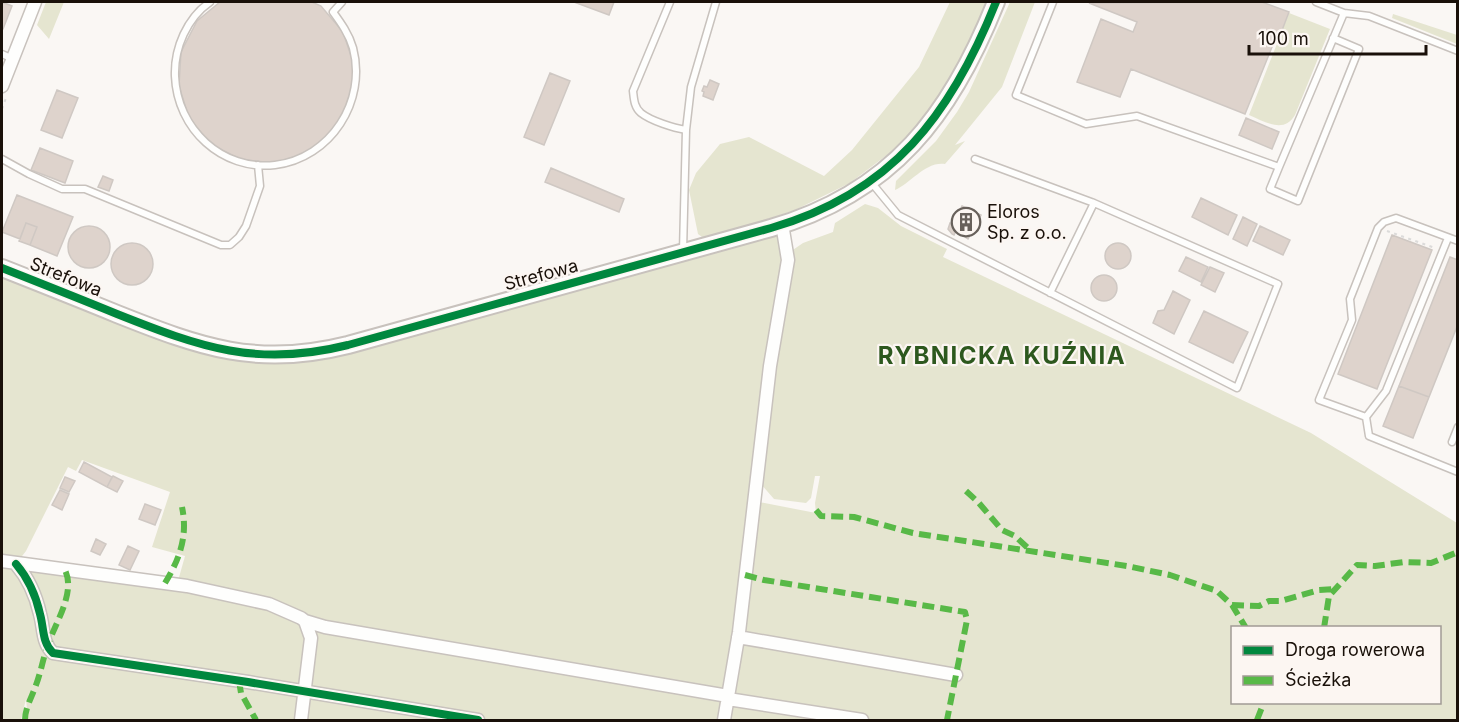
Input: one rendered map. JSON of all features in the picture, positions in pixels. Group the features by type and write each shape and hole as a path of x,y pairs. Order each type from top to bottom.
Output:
{"street":[{"path":"2,87 7,56 35,2"},
{"name":"Strefowa","path":"2,268 188,341 237,353 277,355 308,353 338,347 782,224 825,208 870,181 912,145 940,111 969,65 996,2"},
{"path":"724,720 738,637 770,366 788,260 782,224"},
{"path":"2,561 187,586 269,604 284,609 305,621 325,627 862,720"},
{"path":"16,564 32,592 41,616 45,641 53,653 478,720"},
{"path":"301,720 311,638 305,621"},
{"path":"738,637 956,675"}],"lane":[{"path":"210,2 194,17 178,48 175,66 179,102 196,134 210,147 240,162 258,165 276,165 293,161 309,153 324,144 346,117 356,83 356,65 346,31 333,12 342,2"},
{"path":"670,2 633,91 634,103 641,113 674,128 687,130"},
{"path":"683,252 687,130 691,87 717,2"},
{"path":"1053,2 1016,95 1086,124 1137,116 1279,167"},
{"path":"1316,2 1344,13 1370,16 1458,51"},
{"path":"1333,38 1359,49 1298,201 1270,189 1333,38 1344,13"},
{"path":"2,159 62,189 85,189 221,246 230,245 246,226 260,186 258,165"},
{"path":"870,181 898,215 1237,388 1278,284 1094,203 975,159"},
{"path":"1050,293 1094,203"},
{"path":"1366,417 1319,400 1352,320 1350,299 1378,228 1384,222 1396,218 1458,241"},
{"path":"1448,238 1386,391 1366,417 1369,436 1458,472"},
{"path":"1452,442 1458,427"}],"path":[{"path":"1378,228 1442,251"}],"green space":[{"path":"46,2 64,2 49,39 37,25"},
{"path":"950,2 988,2 966,52 941,95 904,142 850,183 795,210 706,240 698,234 689,190 696,173 720,144 749,137 824,176 852,150 919,67"},
{"path":"1010,2 1035,2 1002,87 955,145 965,141 945,164 925,169 895,190 896,181 936,141 957,112 969,92"},
{"path":"1289,13 1330,29 1295,115 1285,124 1274,125 1249,115"},
{"path":"1393,14 1457,35 1457,44 1392,18"},
{"path":"865,204 878,208 901,226 947,249 943,257 1311,433 1457,523 1457,720 28,720 26,699 21,720 2,720 2,275 253,360 779,233 784,256 803,243 833,232 835,223","holes":["82,460 170,492 152,547 185,556 178,581 19,560 26,551 68,467 76,471","815,476 820,476 815,503 816,513 759,502 751,568 753,572 741,571 761,484 774,499 806,503 811,498"]}],"building":[{"path":"2,2 12,6 3,29 2,29"},
{"path":"220,2 312,2 321,6 343,32 354,65 351,99 335,130 309,152 276,163 242,160 212,145 189,118 179,86 181,52 197,21"},
{"path":"574,2 614,2 609,15"},
{"path":"1262,2 1289,12 1281,33 1278,32 1245,114 1131,69 1120,97 1077,82 1101,19 1133,32 1137,22 1089,3"},
{"path":"550,73 570,81 544,145 524,137"},
{"path":"710,80 719,84 713,100 703,96 702,91"},
{"path":"57,90 78,98 62,138 41,130"},
{"path":"1246,118 1279,132 1272,149 1239,135"},
{"path":"40,148 73,161 65,183 31,170"},
{"path":"551,168 624,199 619,212 545,182"},
{"path":"103,176 113,180 109,191 98,187"},
{"path":"17,195 73,217 57,256 30,245 37,227 26,223 20,239 2,232"},
{"path":"1201,198 1237,215 1228,235 1192,217"},
{"name":"Eloros Sp. z o.o.","path":"962,206 981,215 968,239 956,231 954,235 952,234 948,229 950,223 954,225"},
{"path":"1243,217 1257,224 1247,246 1233,239"},
{"path":"26,223 37,227 30,245 19,241"},
{"path":"89,226 97,227 104,232 109,239 109,255 104,262 97,267 89,268 81,267 74,262 69,255 68,247 69,239 74,232 81,227"},
{"path":"1260,226 1290,240 1283,255 1253,241"},
{"path":"1392,235 1432,250 1377,389 1338,374"},
{"path":"132,243 140,244 147,249 152,256 152,272 147,279 140,284 132,285 124,284 117,279 112,272 111,264 112,256 117,249 124,244"},
{"path":"1118,243 1127,247 1131,256 1127,265 1118,269 1109,265 1105,256 1109,247"},
{"path":"1186,257 1208,267 1201,282 1179,271"},
{"path":"1450,257 1458,260 1458,324 1429,397 1399,386"},
{"path":"1210,267 1224,273 1215,292 1201,285"},
{"path":"1104,275 1113,279 1117,288 1113,297 1104,301 1095,297 1091,288 1095,279"},
{"path":"1173,291 1190,300 1174,334 1153,323 1158,311 1164,310"},
{"path":"1204,311 1248,332 1233,363 1189,342"},
{"path":"1399,386 1429,397 1413,438 1383,426"},
{"path":"84,462 112,477 107,487 79,472"},
{"path":"113,476 123,481 117,492 107,487"},
{"path":"65,477 75,481 69,492 60,488"},
{"path":"60,490 69,494 62,510 52,505"},
{"path":"145,504 161,510 155,525 139,519"},
{"path":"96,539 106,544 100,555 91,551"},
{"path":"128,546 139,551 130,570 119,565"}],"marked path":[{"path":"966,491 1002,530 1015,536 1031,551"},
{"path":"165,583 175,565 181,546 184,528 182,507"},
{"path":"816,510 821,516 854,517 913,533 1127,566 1170,575 1217,591 1232,605 1245,626"},
{"path":"1324,626 1329,596 1357,565 1431,563 1458,552"},
{"path":"25,720 27,707 38,680 46,650 66,598 68,579 65,570"},
{"path":"745,575 965,612 967,620 947,720"},
{"path":"1232,605 1259,606 1269,601 1281,601 1319,590 1335,589"},
{"path":"239,681 241,693 256,720"},
{"path":"1257,720 1263,704"}],"cycle path":[{"path":"2,268 147,326 203,344 257,354 315,352 348,345 771,228 814,213 851,194 884,171 912,144 937,114 959,80 996,2"},
{"path":"16,564 34,594 45,640 53,653 478,720"}],"place":[{"name":"Eloros Sp. z o.o.","path":"966,222"}],"district":[{"name":"RYBNICKA KUŹNIA","path":"1002,356"}]}
